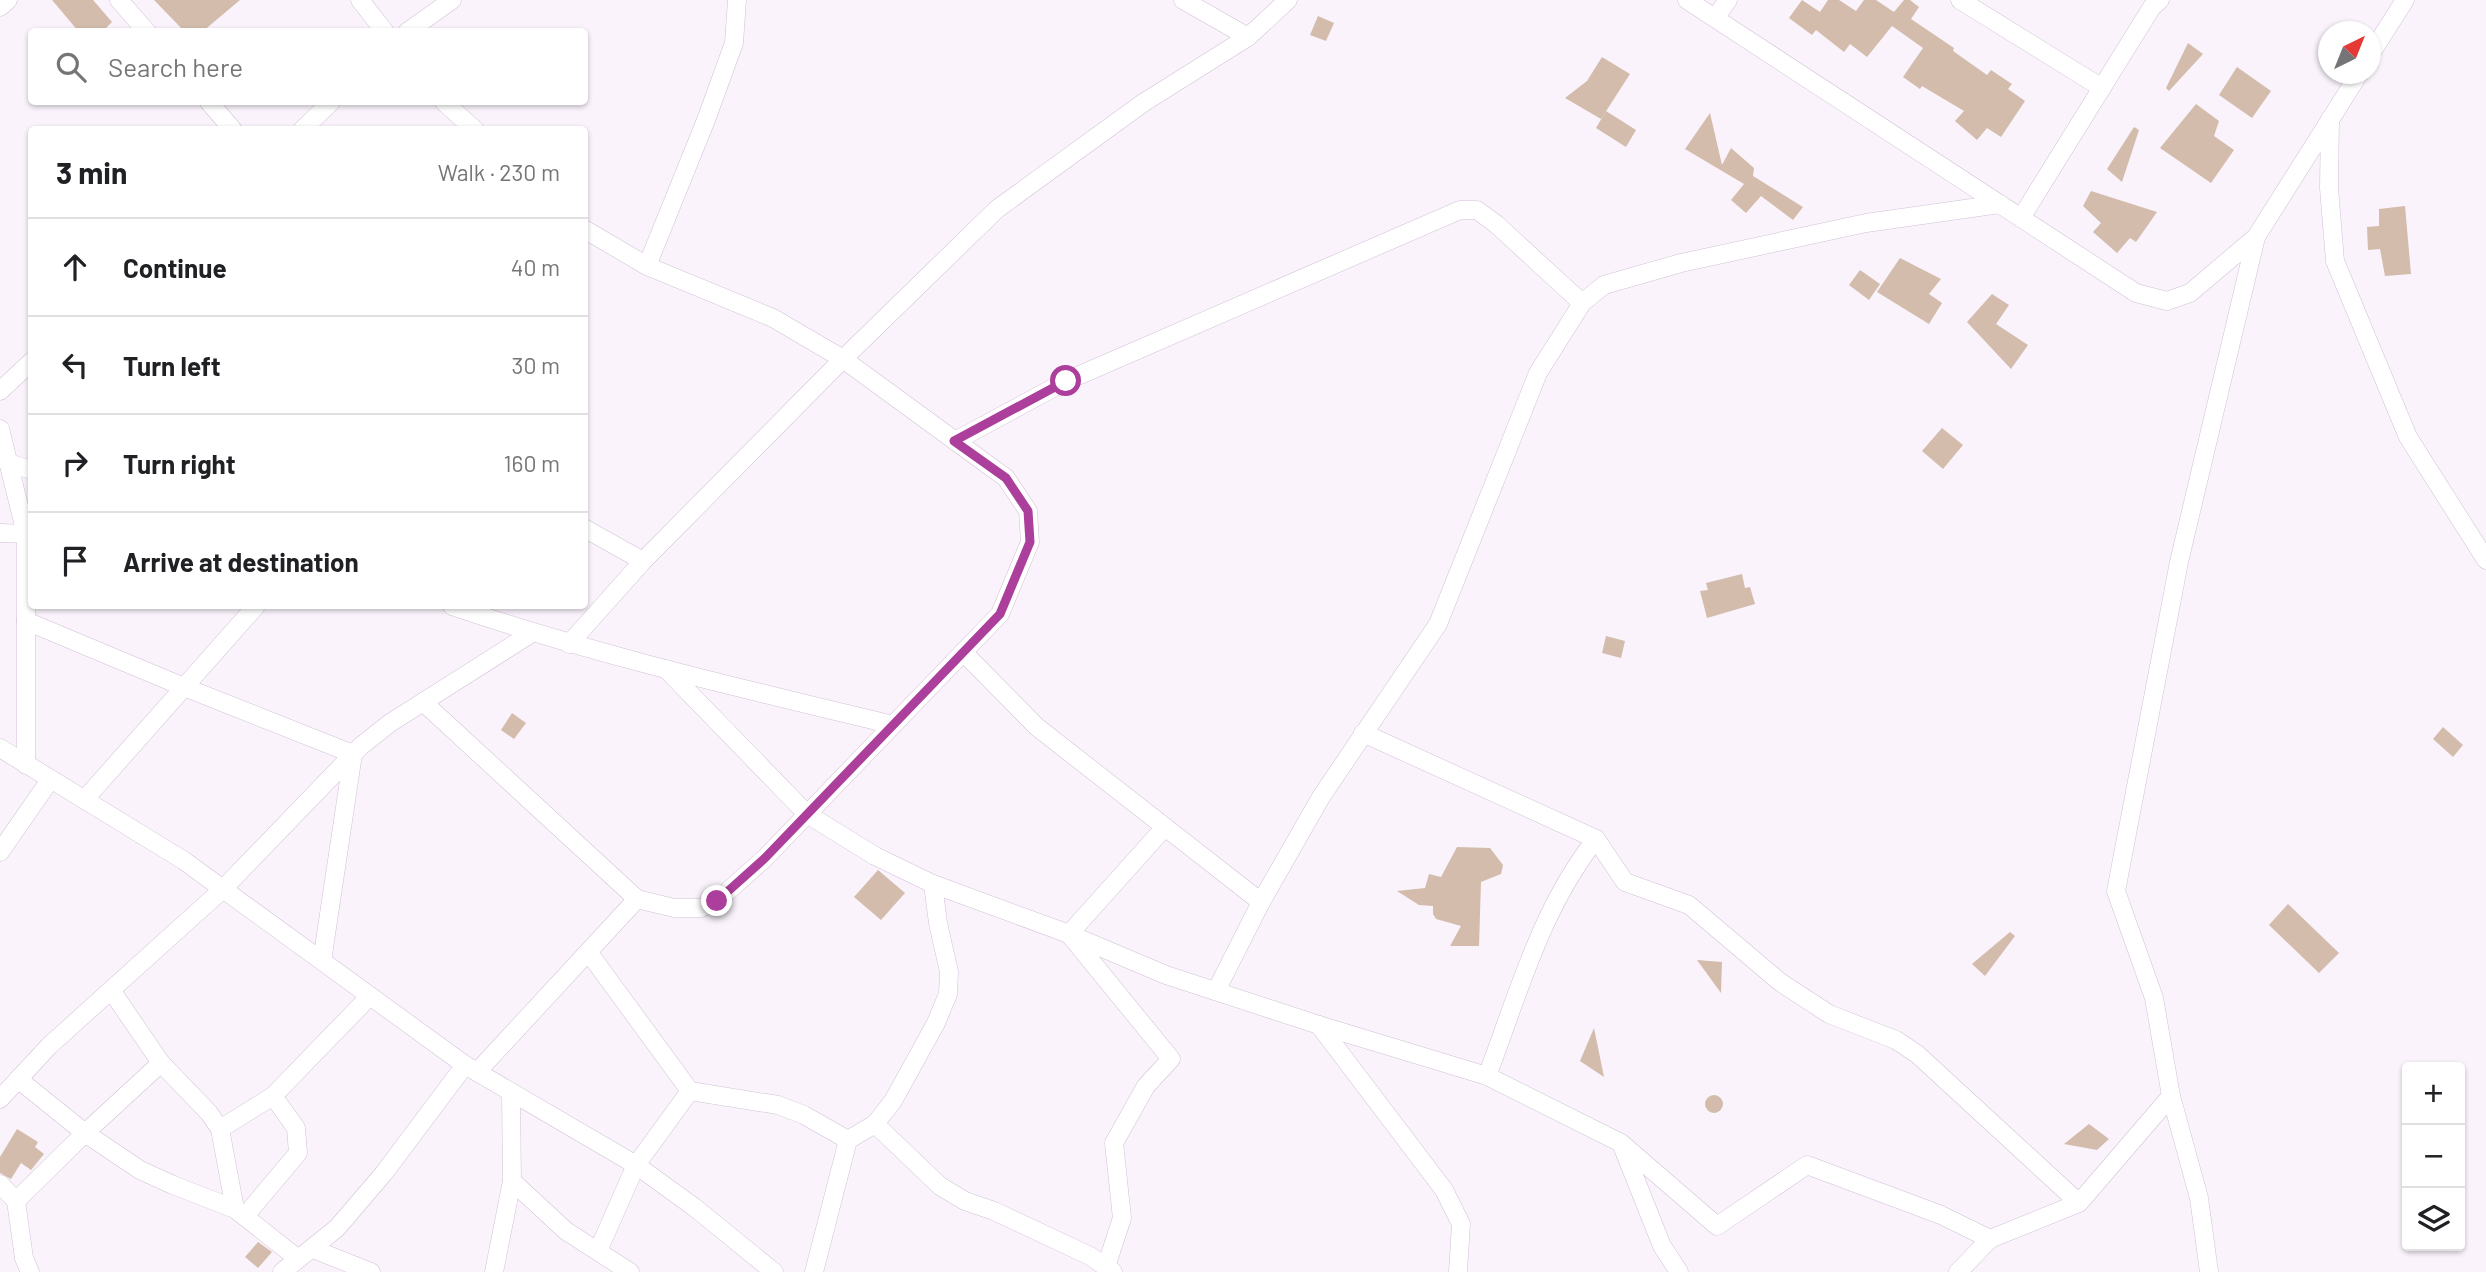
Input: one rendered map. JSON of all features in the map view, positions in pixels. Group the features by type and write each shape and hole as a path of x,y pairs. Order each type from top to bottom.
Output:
{"street":[{"path":"0,7 8,0"},
{"path":"119,0 144,28"},
{"path":"360,0 382,28"},
{"path":"413,28 452,0"},
{"path":"646,266 706,120 734,43 737,0"},
{"path":"1183,0 1248,37"},
{"path":"569,643 643,561 843,359 997,209 1143,103 1248,37 1289,0"},
{"path":"1687,0 2136,293 2167,301 2190,293 2256,237 2353,84"},
{"path":"1715,18 1728,0"},
{"path":"1961,0 2102,88"},
{"path":"2021,218 2152,7 2160,0"},
{"path":"2381,39 2405,0"},
{"path":"212,105 230,126"},
{"path":"306,126 328,105"},
{"path":"447,105 471,126"},
{"path":"2330,119 2329,188 2335,261 2408,437 2486,560"},
{"path":"1216,991 1261,902 1321,797 1438,624 1538,373 1582,303 1604,285 1681,263 1866,223 2000,204"},
{"path":"954,441 1066,381 1460,210 1477,210 1496,224 1582,303"},
{"path":"423,702 637,899 674,908 701,908 717,901 765,858 1000,614 1030,542 1028,511 1006,478 843,359 773,318 646,266 588,237"},
{"path":"2209,1272 2199,1198 2171,1096 2154,998 2116,891 2179,562 2256,237"},
{"path":"0,391 28,365"},
{"path":"0,429 26,534 26,765"},
{"path":"8,463 28,469"},
{"path":"588,530 643,561"},
{"path":"0,533 26,534"},
{"path":"85,799 253,609"},
{"path":"461,609 569,643 892,725"},
{"path":"26,621 353,754"},
{"path":"0,1099 49,1046 223,889 353,754 390,723 532,633"},
{"path":"963,652 1037,727 1261,902"},
{"path":"666,669 807,814 875,856 933,884 1069,933 1166,975 1487,1076 1621,1143 1717,1226 1807,1165 1941,1215 1990,1239"},
{"path":"1363,733 1596,839 1625,882 1689,905 1780,982 1829,1014 1896,1040 1917,1054 2079,1203"},
{"path":"0,748 183,860 471,1069 636,1165 694,1207 774,1272"},
{"path":"322,961 353,754"},
{"path":"0,852 6,831 50,780"},
{"path":"1069,933 1165,827"},
{"path":"1487,1076 1552,907 1575,866 1596,839"},
{"path":"814,1272 848,1140 875,1124 893,1101 936,1023 948,994 949,972 933,884"},
{"path":"282,1272 337,1228 471,1069 589,953 637,899"},
{"path":"875,1124 940,1186 965,1201 994,1211 1078,1251 1110,1270 1122,1218 1114,1143 1146,1086 1171,1059 1069,933"},
{"path":"589,953 690,1091 778,1104 804,1115 848,1140"},
{"path":"111,990 161,1063 209,1113 220,1129 240,1212"},
{"path":"220,1129 274,1096 370,996"},
{"path":"1319,1025 1444,1190 1461,1224 1458,1272"},
{"path":"16,1201 161,1063"},
{"path":"18,1079 85,1133 140,1170 240,1212 305,1254 371,1272"},
{"path":"598,1251 636,1165 690,1091"},
{"path":"494,1272 512,1181 511,1092"},
{"path":"240,1212 298,1153 296,1128 274,1096"},
{"path":"1958,1272 1990,1239 2079,1203 2171,1096"},
{"path":"1621,1143 1662,1246 1679,1272"},
{"path":"512,1181 566,1231 630,1272"},
{"path":"0,1184 16,1201 24,1258 30,1272"}],"building":[{"path":"52,0 93,0 112,22 106,28 76,28"},
{"path":"154,0 240,0 207,28 181,28"},
{"path":"1802,0 1820,12 1828,0 1839,0 1856,11 1864,0 1876,0 1894,12 1904,0 1910,0 1919,7 1911,19 1954,48 1953,51 1987,75 1991,70 2012,84 2008,89 2025,101 2001,137 1987,128 1977,140 1955,121 1964,111 1922,86 1920,89 1903,77 1923,48 1892,26 1867,57 1850,44 1844,52 1816,30 1812,35 1789,18"},
{"path":"1318,16 1334,23 1326,41 1310,35"},
{"path":"2188,43 2203,54 2169,91 2166,88"},
{"path":"1602,57 1630,74 1601,119 1565,98 1587,81"},
{"path":"2237,67 2271,91 2252,118 2219,95"},
{"path":"2196,104 2219,121 2214,136 2234,150 2211,183 2160,148"},
{"path":"1606,111 1636,130 1626,147 1596,128"},
{"path":"1710,113 1722,165 1731,148 1754,168 1753,176 1803,207 1793,220 1761,196 1746,213 1731,200 1744,184 1685,149"},
{"path":"2134,127 2139,130 2122,182 2107,169"},
{"path":"2091,191 2157,212 2136,242 2130,238 2117,253 2093,232 2101,223 2083,206"},
{"path":"2405,206 2411,274 2385,276 2380,249 2368,250 2367,227 2379,226 2379,209"},
{"path":"1900,258 1941,279 1929,294 1942,303 1929,324 1877,292"},
{"path":"1860,270 1880,284 1869,300 1849,285"},
{"path":"1992,294 2009,305 1996,324 2028,345 2011,369 1967,322"},
{"path":"1942,428 1963,445 1943,469 1922,451"},
{"path":"1742,574 1745,588 1750,587 1755,604 1707,618 1700,591 1708,590 1706,583"},
{"path":"1606,636 1625,641 1621,658 1602,653"},
{"path":"512,713 526,723 514,739 501,730"},
{"path":"2443,727 2463,745 2453,757 2433,739"},
{"path":"1457,847 1490,848 1503,865 1501,874 1481,882 1479,946 1450,946 1461,926 1436,919 1433,906 1419,905 1397,891 1425,888 1429,874 1441,877"},
{"path":"878,870 905,893 881,920 854,897"},
{"path":"2288,904 2339,953 2319,973 2269,925"},
{"path":"2010,932 2015,936 1985,976 1972,964"},
{"path":"1697,960 1722,962 1721,993"},
{"path":"1594,1028 1604,1077 1580,1061"},
{"path":"1714,1095 1720,1098 1723,1104 1720,1110 1714,1113 1708,1110 1705,1104 1708,1098"},
{"path":"2089,1124 2109,1139 2097,1150 2064,1144"},
{"path":"17,1129 38,1142 35,1147 44,1154 31,1170 21,1163 11,1179 0,1173 0,1157"},
{"path":"258,1242 272,1252 258,1268 245,1257"}],"route":[{"path":"717,901 765,858 1000,614 1030,542 1028,511 1006,478 954,441 1066,381"}]}
